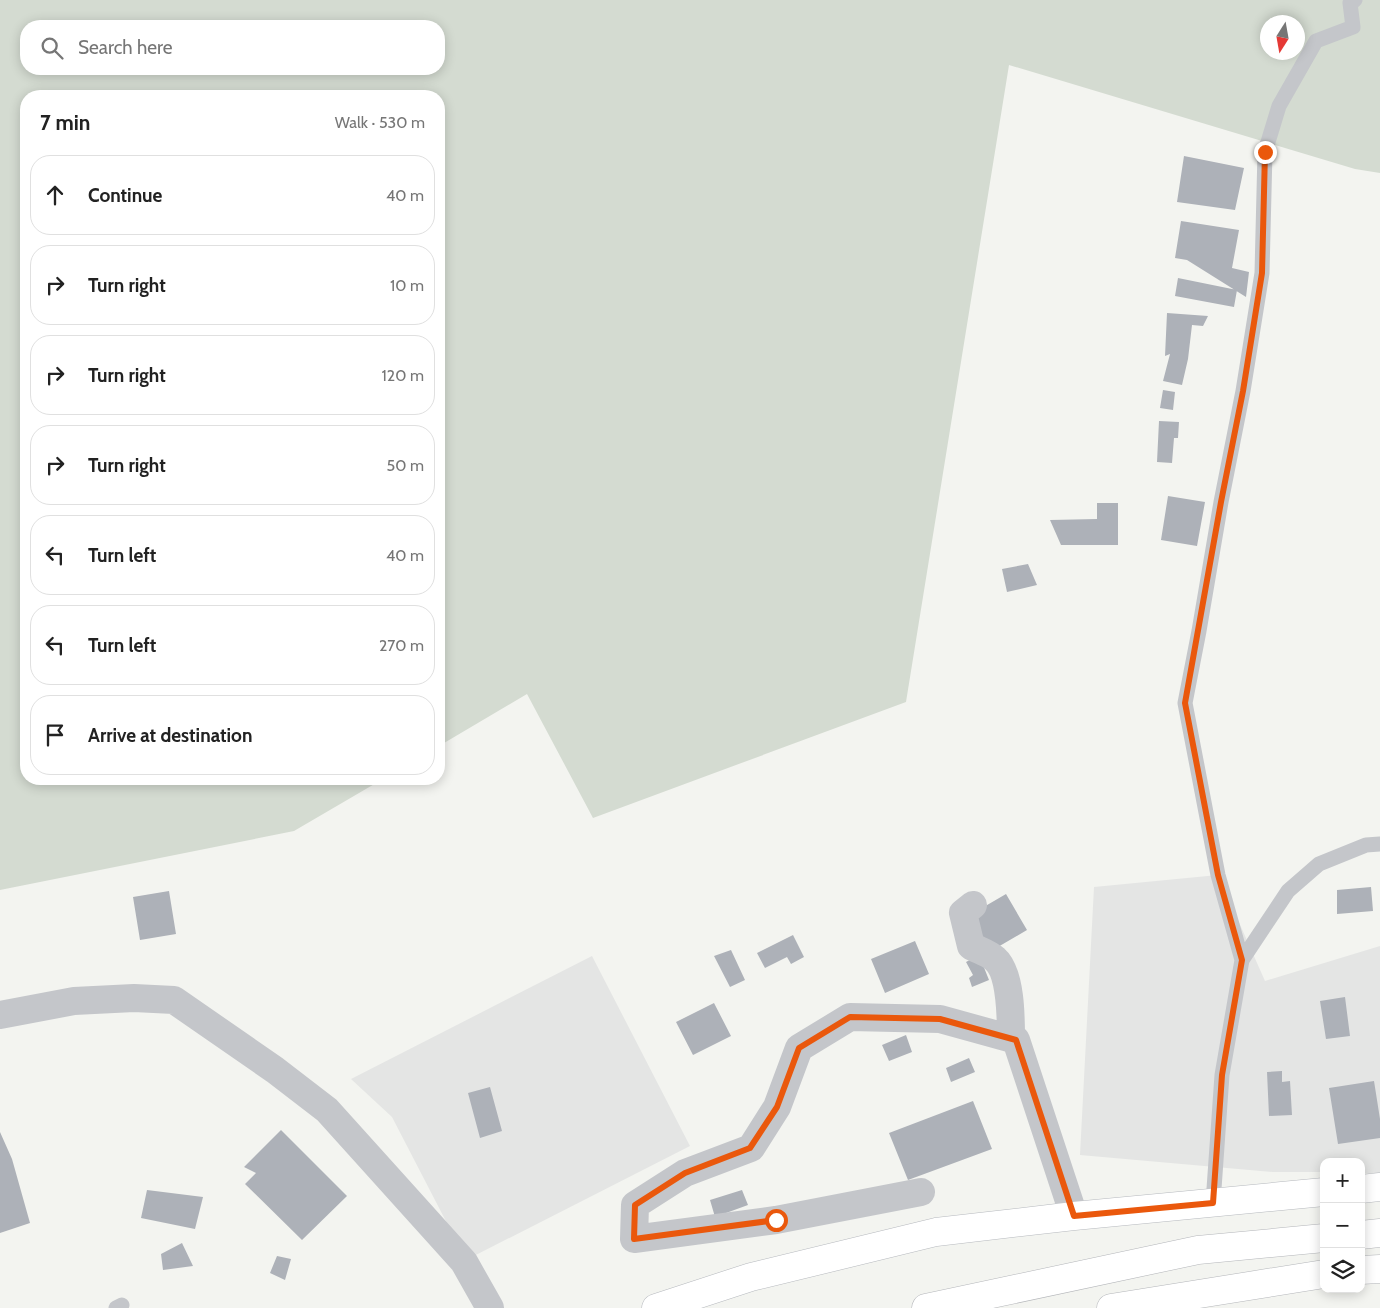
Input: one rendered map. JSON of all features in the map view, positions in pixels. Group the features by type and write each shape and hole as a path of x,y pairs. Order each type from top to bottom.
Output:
{"main road":[{"path":"1365,1189 1380,1187"},
{"path":"656,1308 751,1277 936,1232 1074,1216 1320,1192"},
{"path":"1365,1235 1380,1233"},
{"path":"926,1308 1198,1250 1320,1238"},
{"path":"1365,1270 1380,1269"},
{"path":"1112,1308 1320,1275"}],"street":[{"path":"973,905 962,913 971,946 995,959 1003,969 1010,1005 1011,1039"},
{"path":"0,1015 74,1001 134,998 174,1000 275,1070 327,1110 464,1262 490,1308"},
{"path":"920,1192 776,1220 634,1239 635,1205 685,1173 750,1148 777,1107 799,1048 850,1017 940,1019 1016,1040 1074,1216"}],"lane":[{"path":"1242,960 1218,875 1185,703 1243,391 1262,273 1265,152 1279,106 1316,41 1353,27 1350,3 1355,0"},
{"path":"1213,1203 1222,1075 1242,960 1288,891 1319,864 1366,845 1380,844"}],"shaded area":[{"path":"0,0 1380,0 1380,173 1355,169 1009,65 906,702 593,818 527,694 445,742 445,90 20,90 20,785 373,785 294,831 0,890"},
{"path":"1218,875 1265,981 1380,946 1380,1173 1365,1173 1365,1158 1320,1158 1320,1172 1273,1172 1080,1155 1094,887"},
{"path":"592,956 690,1146 466,1260 392,1117 351,1079"}],"building":[{"path":"1184,156 1244,168 1235,210 1177,202"},
{"path":"1181,221 1239,230 1232,268 1249,272 1246,297 1187,260 1175,258"},
{"path":"1178,278 1237,290 1234,307 1175,296"},
{"path":"1167,313 1208,316 1203,326 1192,325 1188,359 1182,385 1163,381 1170,354 1165,356"},
{"path":"1163,390 1175,392 1173,410 1160,408"},
{"path":"1159,421 1179,422 1178,438 1174,438 1172,463 1157,462"},
{"path":"1168,496 1205,502 1197,546 1161,540"},
{"path":"1097,503 1118,503 1118,545 1061,545 1050,520 1097,519"},
{"path":"1028,564 1037,585 1007,592 1002,569"},
{"path":"1371,887 1373,911 1337,914 1337,890"},
{"path":"169,891 176,934 140,940 133,897"},
{"path":"1006,894 1027,930 991,951 970,915"},
{"path":"793,935 804,957 791,964 787,957 765,968 757,953"},
{"path":"915,941 929,974 885,993 871,959"},
{"path":"731,950 745,980 730,987 714,956"},
{"path":"979,955 989,980 972,987 969,978 973,975 966,962"},
{"path":"1345,997 1350,1036 1326,1039 1320,1001"},
{"path":"714,1003 731,1036 693,1055 676,1022"},
{"path":"906,1035 912,1052 889,1061 882,1045"},
{"path":"969,1058 975,1072 951,1082 946,1068"},
{"path":"1282,1071 1282,1082 1290,1081 1292,1115 1269,1116 1267,1072"},
{"path":"1374,1081 1380,1119 1380,1138 1338,1144 1329,1088"},
{"path":"490,1087 502,1131 480,1138 468,1093"},
{"path":"973,1101 992,1149 908,1180 889,1133"},
{"path":"281,1130 347,1196 302,1240 245,1184 256,1173 244,1167"},
{"path":"0,1132 12,1159 30,1223 0,1233"},
{"path":"147,1190 203,1197 195,1229 141,1218"},
{"path":"742,1190 748,1205 715,1217 710,1200"},
{"path":"182,1243 193,1266 163,1270 161,1254"},
{"path":"277,1256 291,1259 285,1280 270,1273"}],"route":[{"path":"776,1220 634,1239 635,1205 685,1173 750,1148 777,1107 799,1048 850,1017 940,1019 1016,1040 1074,1216 1213,1203 1222,1075 1242,960 1218,875 1185,703 1243,391 1262,273 1265,152"}]}
